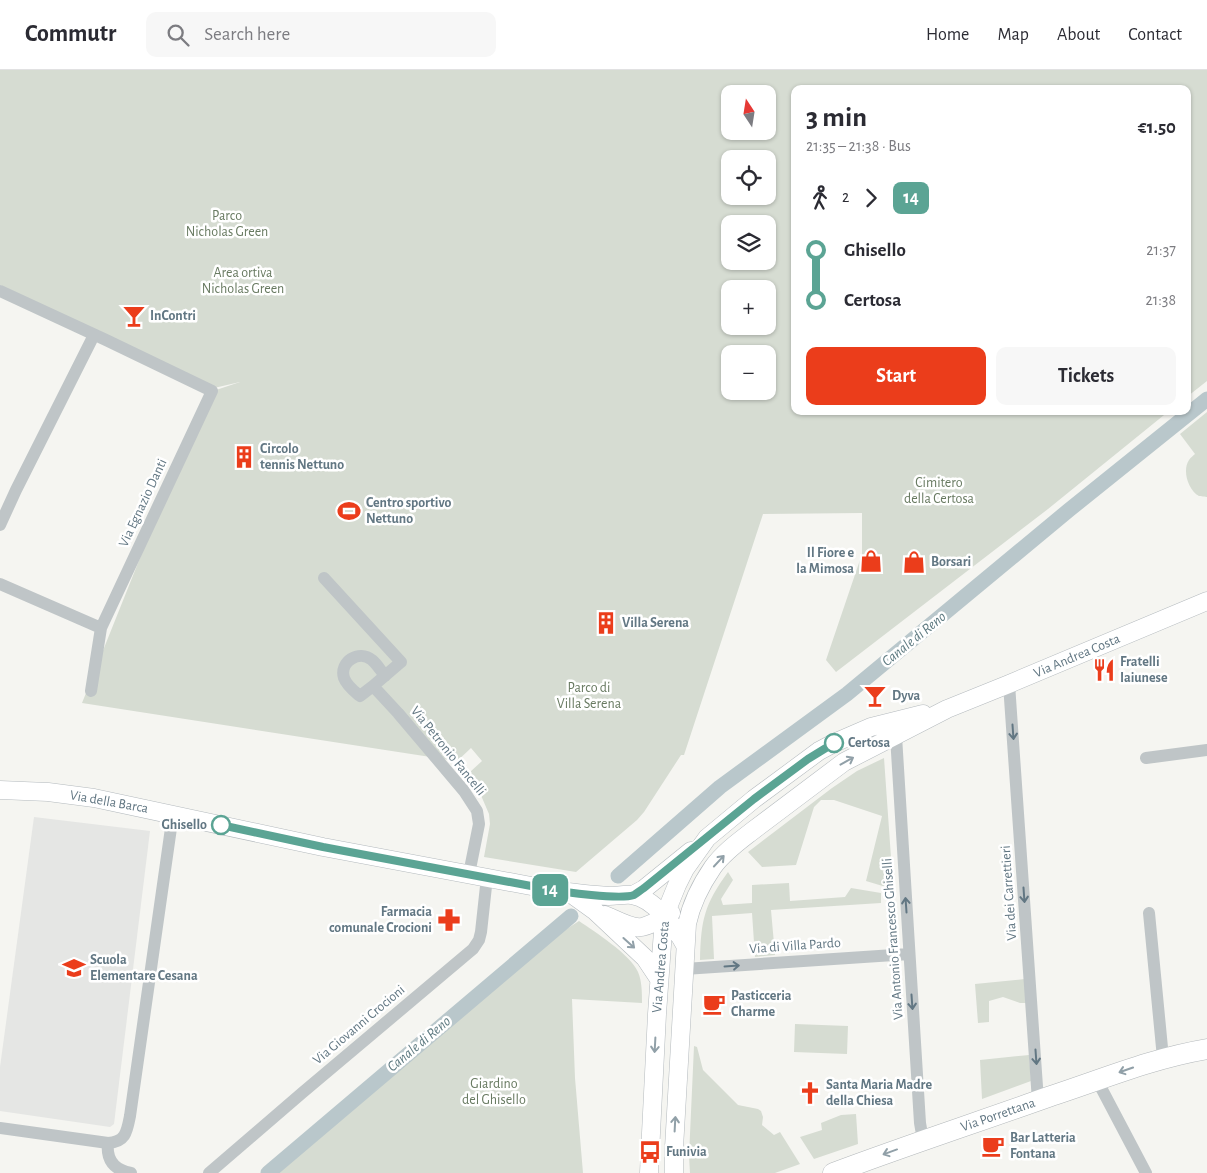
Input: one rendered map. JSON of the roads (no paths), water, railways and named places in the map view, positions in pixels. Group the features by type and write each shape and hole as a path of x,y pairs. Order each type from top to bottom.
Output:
{"main road":[{"name":"Via Andrea Costa","path":"674,1173 687,924 693,902 713,867 736,843 844,762 947,709 1207,601"},
{"name":"Via Andrea Costa","path":"649,1173 664,917 685,869 707,838 754,799 808,759 834,743 871,727 947,709"},
{"name":"Via della Barca","path":"0,790 48,792 94,798 323,847 570,893 610,896 633,895"},
{"path":"633,895 707,838"},
{"name":"Via della Barca","path":"570,893 595,912 645,958 659,979"},
{"path":"633,895 651,904 678,932 685,945"},
{"name":"Via della Barca","path":"595,912 625,924 640,927 650,924 693,902"},
{"name":"Via Porrettana","path":"836,1172 922,1140 1134,1067 1163,1058 1207,1049"}],"street":[{"path":"0,291 94,335 0,525"},
{"name":"Via Egnazio Danti","path":"91,691 101,628 212,391 94,335"},
{"path":"324,578 401,662 360,696 344,677 346,664 351,659 359,656 372,660 384,676"},
{"path":"0,584 101,628"},
{"name":"Via dei Carrettieri","path":"1009,684 1038,1101"},
{"name":"Via Petronio Fancelli","path":"373,686 459,784 477,811 479,824 469,874"},
{"name":"Via Antonio Francesco Ghiselli","path":"896,736 922,1140"},
{"path":"1146,758 1207,750"},
{"path":"0,1128 108,1143 119,1141 124,1136 130,1116 173,814"},
{"name":"Via Giovanni Crocioni","path":"209,1173 472,949 481,932 487,878"},
{"path":"1149,913 1163,1058"},
{"name":"Via di Villa Pardo","path":"684,969 909,954"},
{"path":"1097,1080 1146,1173"},
{"path":"108,1143 107,1152 110,1160 123,1172 131,1173"}],"waterway":[{"name":"Canale di Reno","path":"1191,412 1207,399"},
{"name":"Canale di Reno","path":"618,876 720,787 847,694 1187,415"},
{"name":"Canale di Reno","path":"268,1173 571,916"}],"place":[{"name":"InContri","path":"134,316"},
{"name":"Circolo tennis Nettuno","path":"244,457"},
{"name":"Centro sportivo Nettuno","path":"349,511"},
{"name":"Il Fiore e la Mimosa","path":"871,561"},
{"name":"Borsari","path":"914,562"},
{"name":"Villa Serena","path":"606,623"},
{"name":"Fratelli Iaiunese","path":"1104,670"},
{"name":"Dyva","path":"875,696"},
{"name":"Certosa","path":"834,743"},
{"name":"Ghisello","path":"221,825"},
{"name":"Farmacia comunale Crocioni","path":"449,920"},
{"name":"Scuola Elementare Cesana","path":"74,968"},
{"name":"Pasticceria Charme","path":"714,1004"},
{"name":"Santa Maria Madre della Chiesa","path":"810,1093"},
{"name":"Bar Latteria Fontana","path":"993,1146"},
{"name":"Funivia","path":"650,1152"}],"park label":[{"name":"Parco Nicholas Green","path":"227,224"},
{"name":"Area ortiva Nicholas Green","path":"243,282"},
{"name":"Cimitero della Certosa","path":"939,492"},
{"name":"Parco di Villa Serena","path":"589,696"},
{"name":"Giardino del Ghisello","path":"494,1092"}]}
